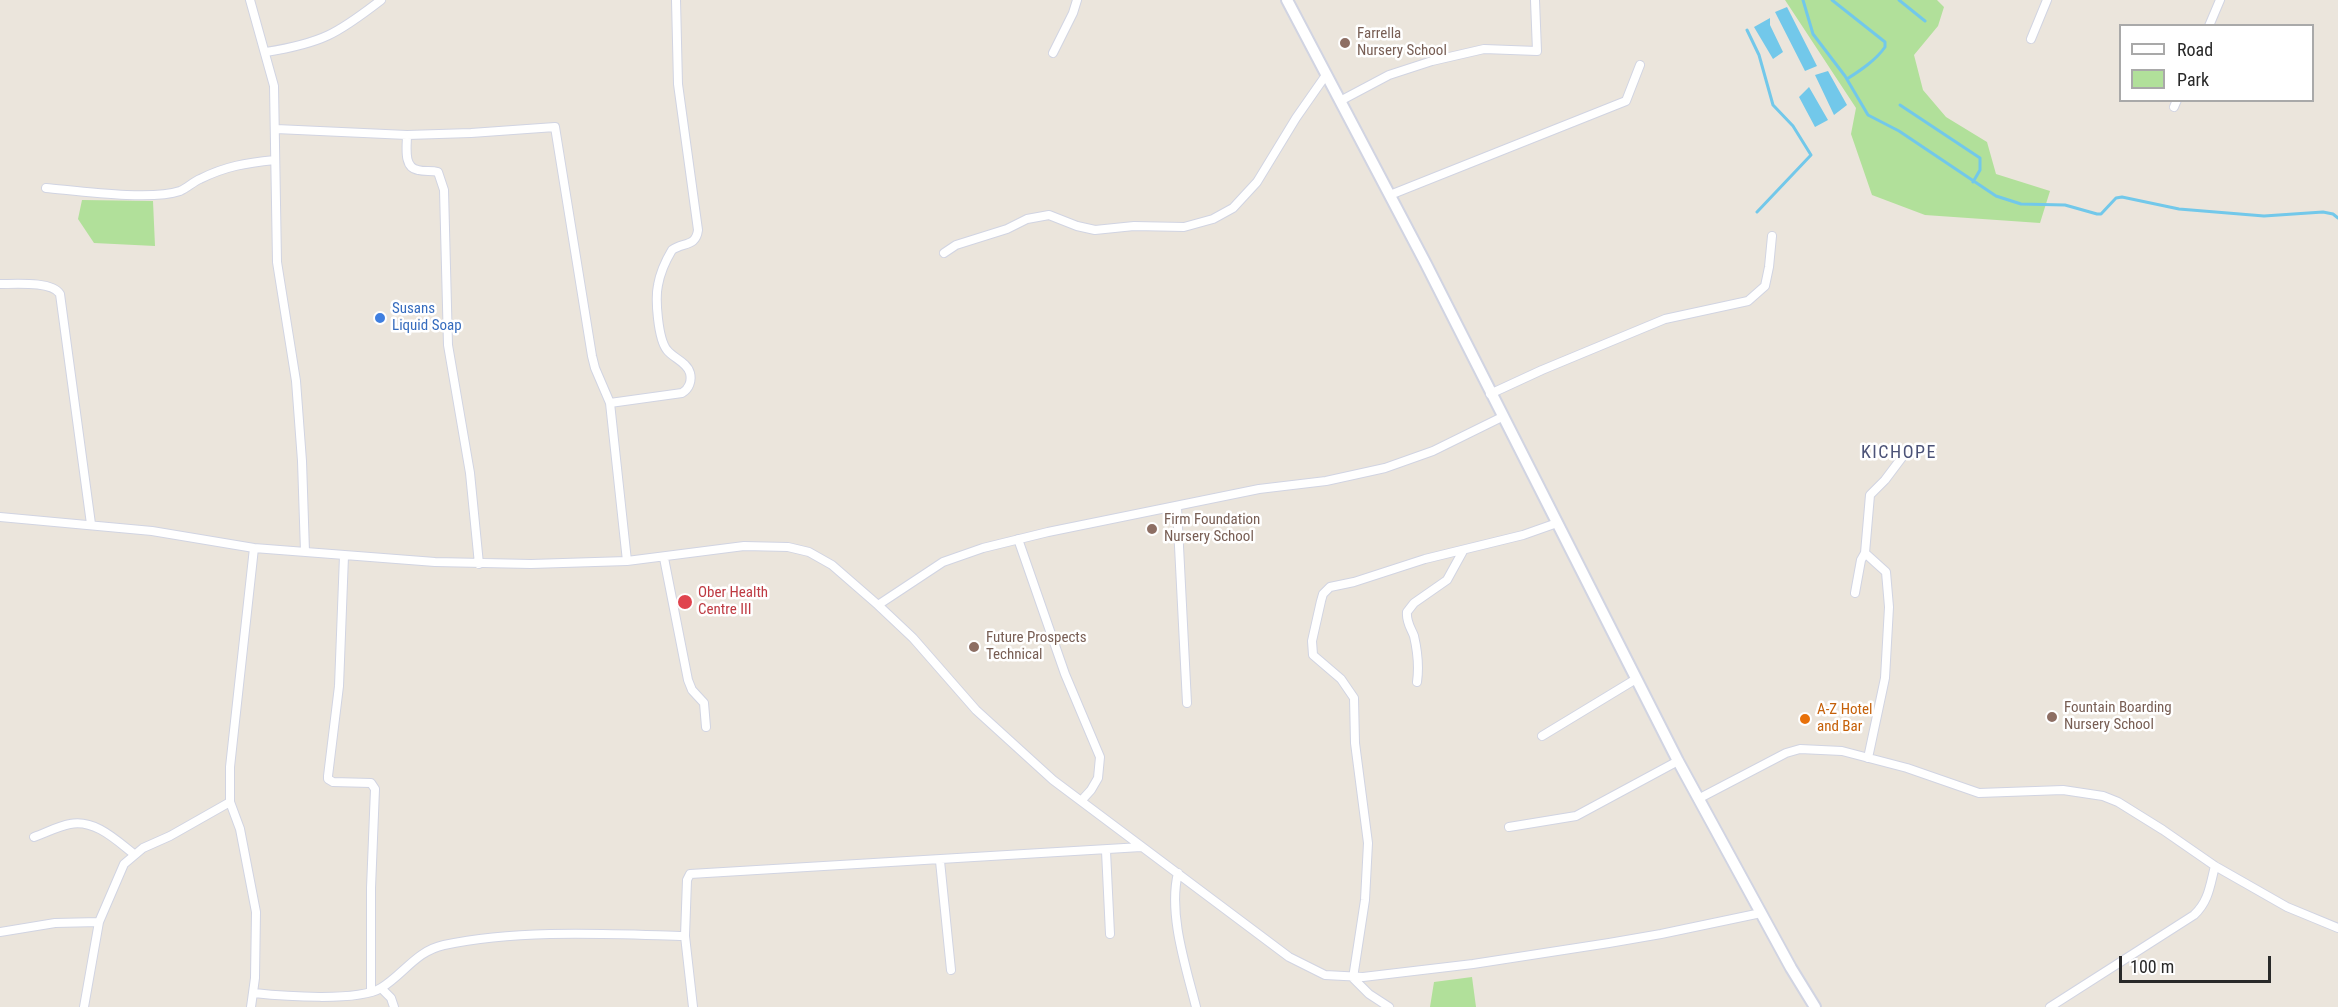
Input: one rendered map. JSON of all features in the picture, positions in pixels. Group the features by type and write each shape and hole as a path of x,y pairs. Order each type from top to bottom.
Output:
{"street":[{"path":"250,0 274,86 277,262 296,381 305,552"},
{"path":"266,52 300,47 338,32 381,0"},
{"path":"610,404 682,393 689,386 690,378 687,367 663,345 657,292 660,278 672,250 696,240 698,230 678,84 676,0"},
{"path":"1053,53 1077,0"},
{"path":"1287,0 1390,195 1678,761 1815,1007"},
{"path":"1340,101 1389,75 1432,61 1484,49 1537,51 1535,0"},
{"path":"2031,39 2047,0"},
{"path":"2210,24 2220,0"},
{"path":"1390,195 1626,101 1640,65"},
{"path":"944,253 956,245 1006,229 1027,219 1049,215 1095,230 1134,226 1184,226 1213,219 1233,208 1257,182 1296,118 1326,75"},
{"path":"276,129 407,135 555,127 594,369 606,390 610,404 627,561"},
{"path":"407,135 409,164 415,170 438,172 444,190 448,345 470,473 479,564"},
{"path":"46,188 99,194 166,194 181,191 197,180 240,164 275,160"},
{"path":"1490,394 1542,370 1665,320 1748,302 1765,286 1772,236"},
{"path":"0,284 48,286 58,290 60,294 91,524"},
{"path":"878,605 943,562 983,548 1259,489 1326,481 1384,468 1433,451 1502,417"},
{"path":"1855,594 1865,554 1870,495 1903,456"},
{"path":"1177,507 1187,703"},
{"path":"0,517 152,531 254,548 479,564 627,561 744,546 797,549 821,557 913,638 976,710 1053,780 1298,964 1325,975 1353,978 1473,964 1609,943 1761,913"},
{"path":"1353,978 1365,900 1368,831 1355,743 1354,698 1341,679 1313,655 1312,650 1312,640 1323,594 1330,587 1354,582 1425,559 1523,535 1557,523"},
{"path":"1018,539 1065,674 1100,757 1098,778 1081,801"},
{"path":"251,1007 256,953 255,904 240,830 230,802 232,738 254,548"},
{"path":"1417,682 1414,638 1407,622 1407,612 1414,603 1447,580 1463,551"},
{"path":"1865,554 1886,572 1889,607 1885,678 1868,758"},
{"path":"344,556 339,686 328,779 333,782 371,783 375,789 370,888 371,991"},
{"path":"664,558 688,680 692,690 704,703 706,727"},
{"path":"1542,736 1636,679"},
{"path":"1698,799 1786,753 1800,749 1842,752 1868,758 1907,768 1979,793 2062,790 2103,796 2118,802 2215,866 2287,907 2338,928"},
{"path":"1509,827 1576,816 1591,810 1678,761"},
{"path":"84,1007 99,922 118,873 127,860 230,802"},
{"path":"34,837 71,824 83,823 96,827 134,854"},
{"path":"693,1007 685,936 687,880 690,874 940,861 1141,847"},
{"path":"1106,851 1110,934"},
{"path":"940,861 951,970"},
{"path":"2050,1007 2194,915 2203,906 2209,894 2215,866"},
{"path":"1178,873 1175,889 1177,919 1196,1007"},
{"path":"0,933 55,923 99,922"},
{"path":"254,993 294,997 337,996 371,991 381,988 417,957 444,945 542,936 685,936"},
{"path":"1353,978 1369,994 1389,1007"},
{"path":"381,988 391,998 394,1007"}],"green space":[{"path":"1785,0 1937,0 1944,7 1938,26 1914,55 1923,90 1946,117 1987,142 1996,174 2050,191 2040,223 1925,215 1872,195 1851,134 1856,108"},
{"path":"82,200 153,201 155,246 94,243 78,219"},
{"path":"1472,977 1476,1007 1430,1007 1434,982"}],"water":[{"path":"1787,7 1817,66 1805,71 1775,12"},
{"path":"1770,18 1770,25 1783,52 1773,59 1754,27"},
{"path":"1828,71 1847,105 1834,115 1815,75"},
{"path":"1809,87 1828,120 1815,127 1799,97"}],"waterway":[{"path":"1803,0 1813,34 1845,76 1868,115 1899,131 1996,196 2021,204 2065,205 2097,214 2101,214 2116,198 2122,197 2179,209 2264,216 2323,212 2333,214 2338,218"},
{"path":"1832,0 1885,42 1885,47 1877,56 1847,79"},
{"path":"1899,0 1925,21"},
{"path":"1747,30 1759,55 1773,105 1793,126 1811,155 1757,212"},
{"path":"1900,105 1980,158 1980,170 1973,182"}],"place":[{"name":"Farrella Nursery School","path":"1345,43"},
{"name":"Susans Liquid Soap","path":"380,318"},
{"name":"Firm Foundation Nursery School","path":"1152,529"},
{"name":"Ober Health Centre III","path":"685,602"},
{"name":"Future Prospects Technical","path":"974,647"},
{"name":"Fountain Boarding Nursery School","path":"2052,717"},
{"name":"A-Z Hotel and Bar","path":"1805,719"}],"district":[{"name":"KICHOPE","path":"1899,453"}]}
